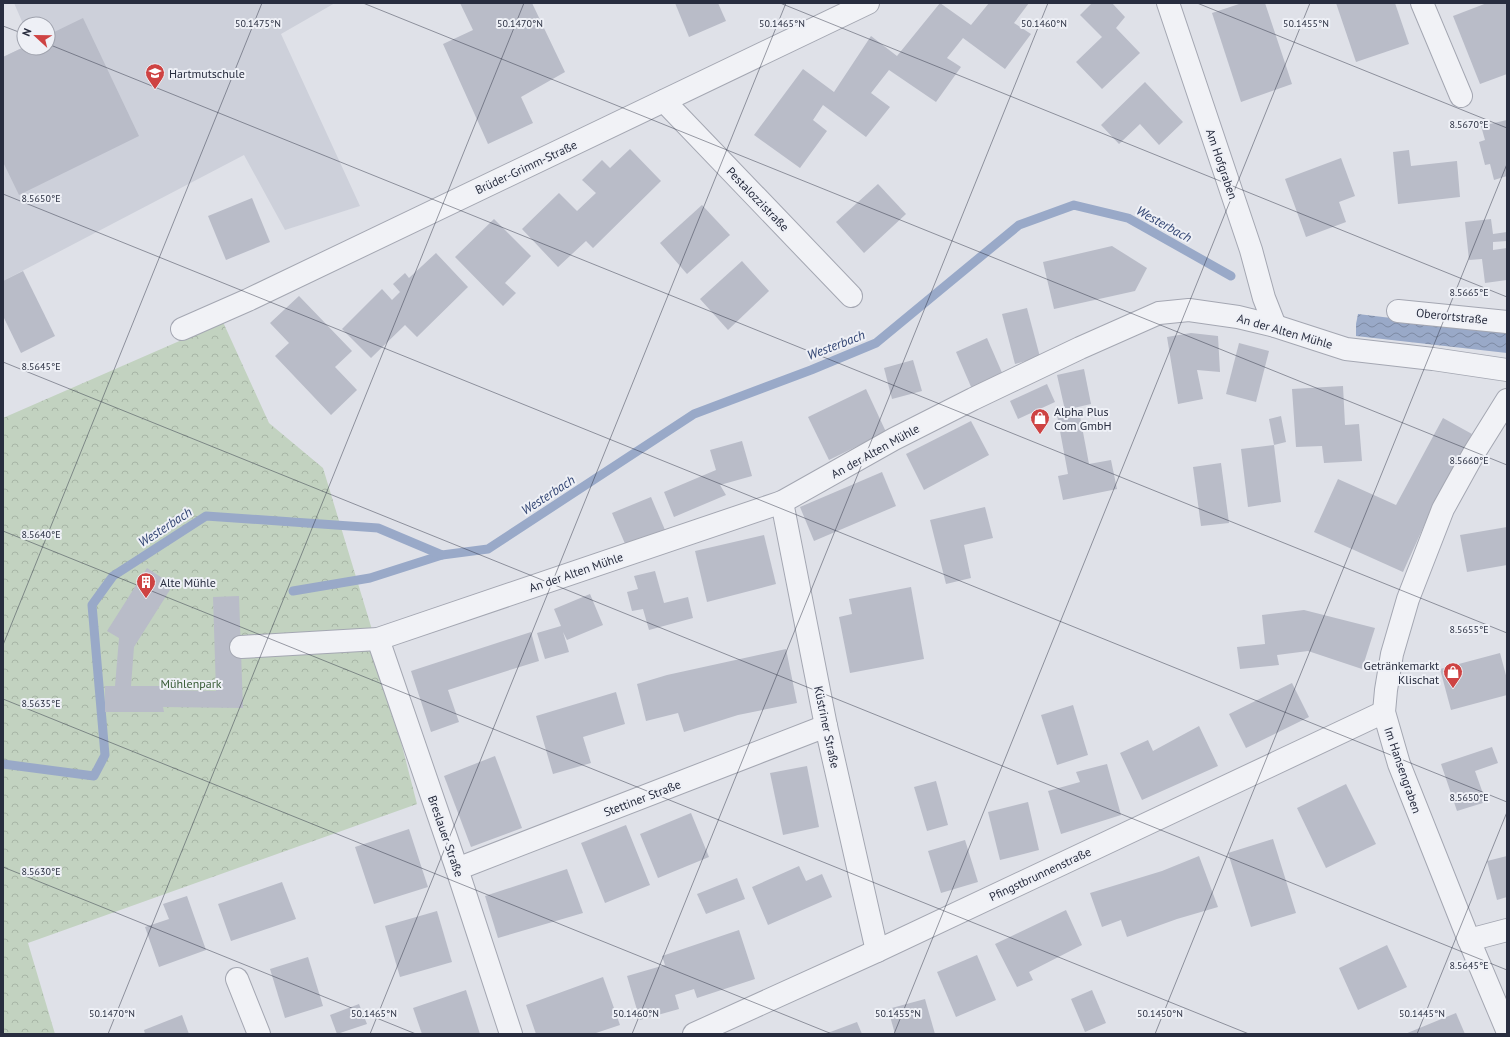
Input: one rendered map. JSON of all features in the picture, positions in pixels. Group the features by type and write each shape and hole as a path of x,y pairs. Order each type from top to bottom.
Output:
{"street":[{"name":"Brüder-Grimm-Straße","path":"182,329 248,300 868,3"},
{"name":"Am Hofgraben","path":"1168,3 1251,250 1264,298 1275,326"},
{"path":"1422,3 1461,96"},
{"name":"Pestalozzistraße","path":"664,101 851,296"},
{"name":"An der Alten Mühle","path":"241,647 378,639 782,502 973,398 1159,313 1188,310 1238,317 1275,326 1346,349 1433,359 1507,370"},
{"name":"Oberortstraße","path":"1398,311 1507,322"},
{"name":"Im Hansengraben","path":"1507,400 1474,453 1443,509 1408,599 1392,654 1384,712 1393,748 1399,764 1469,940 1507,1030"},
{"name":"Küstriner Straße","path":"782,502 826,726 878,951"},
{"name":"Breslauer Straße","path":"378,639 458,869 511,1034"},
{"name":"Pfingstbrunnenstraße","path":"694,1034 878,951 1384,712"},
{"name":"Stettiner Straße","path":"458,869 826,726"},
{"path":"1469,940 1507,930"},
{"path":"237,979 259,1034"}],"shaded area":[{"name":"Hartmutschule","path":"14,3 335,3 281,34 360,206 285,230 244,155 3,281 3,57 16,51 16,56 56,56 56,16 20,16"}],"green space":[{"name":"Mühlenpark","path":"223,322 269,423 323,468 373,633 417,804 28,943 55,1034 3,1034 3,418"}],"water":[{"path":"1358,314 1507,332 1507,353 1356,336"}],"building":[{"path":"460,3 532,3 565,72 521,97 533,123 488,144 443,44 473,30"},
{"path":"675,3 718,3 726,21 689,37"},
{"path":"940,3 971,25 989,3 1029,3 1014,23 1031,34 1005,69 963,38 947,58 961,67 936,102 889,70 871,93 890,107 866,137 823,105 813,120 827,131 800,168 754,135 803,69 834,92 871,36 897,56"},
{"path":"1092,3 1112,3 1125,17 1116,28 1140,53 1102,89 1076,62 1102,37 1080,15"},
{"path":"1242,3 1265,3 1292,84 1241,102 1212,13"},
{"path":"1336,3 1395,3 1409,44 1356,62"},
{"path":"1487,3 1507,3 1507,74 1480,84 1453,16"},
{"path":"83,18 139,136 19,195 3,162 3,57 16,51 16,56 56,56 56,31"},
{"path":"1145,82 1183,122 1159,145 1140,124 1119,144 1101,125"},
{"path":"1507,120 1507,176 1494,180 1490,164 1485,165 1479,142 1485,140 1481,126"},
{"path":"630,149 661,181 593,248 586,241 558,267 522,229 559,193 577,211 596,193 582,180 602,160 610,168"},
{"path":"1409,150 1411,166 1457,161 1460,197 1398,204 1393,152"},
{"path":"1341,158 1355,196 1339,202 1346,222 1306,237 1285,179"},
{"path":"878,184 906,214 864,253 836,222"},
{"path":"252,198 270,242 226,260 208,216"},
{"path":"702,205 730,235 687,274 660,243"},
{"path":"494,219 531,256 505,283 516,293 503,306 455,257"},
{"path":"1491,219 1493,234 1507,232 1507,241 1493,242 1493,250 1507,248 1507,280 1485,283 1482,259 1469,260 1465,222"},
{"path":"1112,246 1147,268 1135,291 1054,309 1043,262"},
{"path":"436,253 468,287 417,337 405,325 371,358 342,329 382,289 392,300 400,292 393,284 405,273 409,278"},
{"path":"742,261 769,291 728,330 700,299"},
{"path":"23,271 55,336 21,353 3,316 3,281"},
{"path":"299,296 352,351 335,367 357,390 331,415 275,356 289,343 270,323"},
{"path":"1027,308 1040,357 1015,364 1002,314"},
{"path":"1191,333 1218,336 1220,372 1197,370 1203,399 1178,404 1167,337"},
{"path":"987,338 1003,375 972,389 956,352"},
{"path":"1239,343 1269,351 1256,402 1226,394"},
{"path":"913,360 922,391 892,399 884,368"},
{"path":"1084,369 1091,404 1065,410 1057,375"},
{"path":"1047,384 1055,402 1018,419 1010,401"},
{"path":"1343,386 1345,425 1359,424 1362,461 1324,463 1322,446 1296,447 1292,389"},
{"path":"866,389 886,432 829,460 808,417"},
{"path":"1079,411 1089,464 1111,460 1117,489 1063,500 1058,476 1068,474 1057,415"},
{"path":"1281,416 1286,442 1274,445 1269,419"},
{"path":"1443,418 1472,434 1427,519 1403,572 1314,532 1338,479 1396,505"},
{"path":"971,421 989,455 924,490 906,454"},
{"path":"742,441 752,476 720,485 726,495 674,517 664,492 716,470 710,450"},
{"path":"1274,445 1281,502 1248,507 1241,449"},
{"path":"1221,463 1229,523 1201,526 1193,467"},
{"path":"882,472 896,506 814,541 800,507"},
{"path":"651,497 665,530 626,546 612,513"},
{"path":"985,507 993,538 964,545 971,578 946,584 930,520"},
{"path":"1507,527 1507,565 1467,572 1460,535"},
{"path":"764,535 776,584 707,602 695,551"},
{"path":"147,568 173,585 134,647 131,686 164,686 164,690 216,691 213,597 239,596 243,708 163,707 164,712 105,712 105,686 115,686 119,638 107,631"},
{"path":"655,571 664,603 688,597 693,618 649,630 643,609 632,611 627,592 638,589 634,576"},
{"path":"911,587 924,659 850,673 839,617 852,614 849,599"},
{"path":"590,594 603,625 567,640 563,632 569,652 545,659 537,633 561,626 554,609"},
{"path":"1304,610 1375,628 1362,669 1308,651 1277,655 1279,665 1240,669 1237,647 1265,644 1262,615"},
{"path":"531,632 539,661 448,690 459,722 431,732 411,671"},
{"path":"786,649 797,703 738,715 684,732 678,713 646,721 637,684 667,675"},
{"path":"1500,653 1507,679 1507,695 1451,710 1440,669"},
{"path":"1292,683 1309,717 1246,748 1229,714"},
{"path":"616,692 625,724 583,737 591,763 553,774 536,716"},
{"path":"1073,705 1088,755 1057,765 1041,715"},
{"path":"1199,726 1218,766 1142,800 1120,753 1148,740 1153,751"},
{"path":"1492,747 1498,763 1475,771 1486,802 1457,811 1441,764"},
{"path":"495,756 522,828 471,847 444,776"},
{"path":"1107,764 1121,815 1061,834 1048,791 1080,782 1076,772"},
{"path":"807,766 819,827 783,835 770,773"},
{"path":"936,781 948,825 927,831 914,787"},
{"path":"1346,784 1376,844 1326,868 1297,808"},
{"path":"1028,802 1039,850 1000,860 988,812"},
{"path":"691,813 709,857 658,878 640,834"},
{"path":"626,825 650,885 605,903 581,843"},
{"path":"409,829 428,887 374,904 355,847"},
{"path":"1273,839 1296,913 1251,927 1228,853"},
{"path":"965,840 978,882 941,893 928,851"},
{"path":"1199,856 1218,907 1177,919 1127,937 1121,920 1102,927 1090,893 1162,871"},
{"path":"1507,856 1507,897 1497,900 1487,861"},
{"path":"799,866 806,881 822,874 832,897 768,925 752,887"},
{"path":"567,869 583,913 498,938 485,896"},
{"path":"737,878 745,899 706,914 697,894"},
{"path":"282,882 296,919 231,941 218,904"},
{"path":"187,896 206,950 159,967 145,927 169,919 163,904"},
{"path":"1066,910 1082,945 1029,972 1033,980 1017,987 995,944"},
{"path":"437,911 452,962 400,977 385,926"},
{"path":"739,930 755,979 697,998 694,989 675,995 679,1009 640,1020 627,976 665,965 662,956"},
{"path":"1387,945 1407,987 1358,1010 1339,968"},
{"path":"977,955 996,1000 956,1017 937,972"},
{"path":"308,957 323,1006 285,1018 270,969"},
{"path":"603,977 620,1025 593,1034 536,1034 526,1005"},
{"path":"466,990 480,1034 422,1034 413,1008"},
{"path":"1092,990 1106,1023 1085,1032 1071,999"},
{"path":"925,999 935,1034 895,1034 888,1009"},
{"path":"359,1004 367,1024 337,1034 330,1015"},
{"path":"1456,1013 1465,1034 1405,1034"},
{"path":"182,1015 189,1034 145,1034 144,1030"},
{"path":"857,1022 862,1034 825,1034"}],"waterway":[{"name":"Westerbach","path":"3,764 94,776 105,755 92,605 113,576 206,516 378,528 442,555 488,549 694,414 811,370 876,343 1019,225 1074,205 1128,218 1231,276"},
{"path":"293,591 370,578 442,555"}],"place":[{"name":"Hartmutschule","path":"155,90"},
{"name":"Alpha Plus Com GmbH","path":"1040,435"},
{"name":"Alte Mühle","path":"146,599"},
{"name":"Getränkemarkt Klischat","path":"1453,689"}]}
